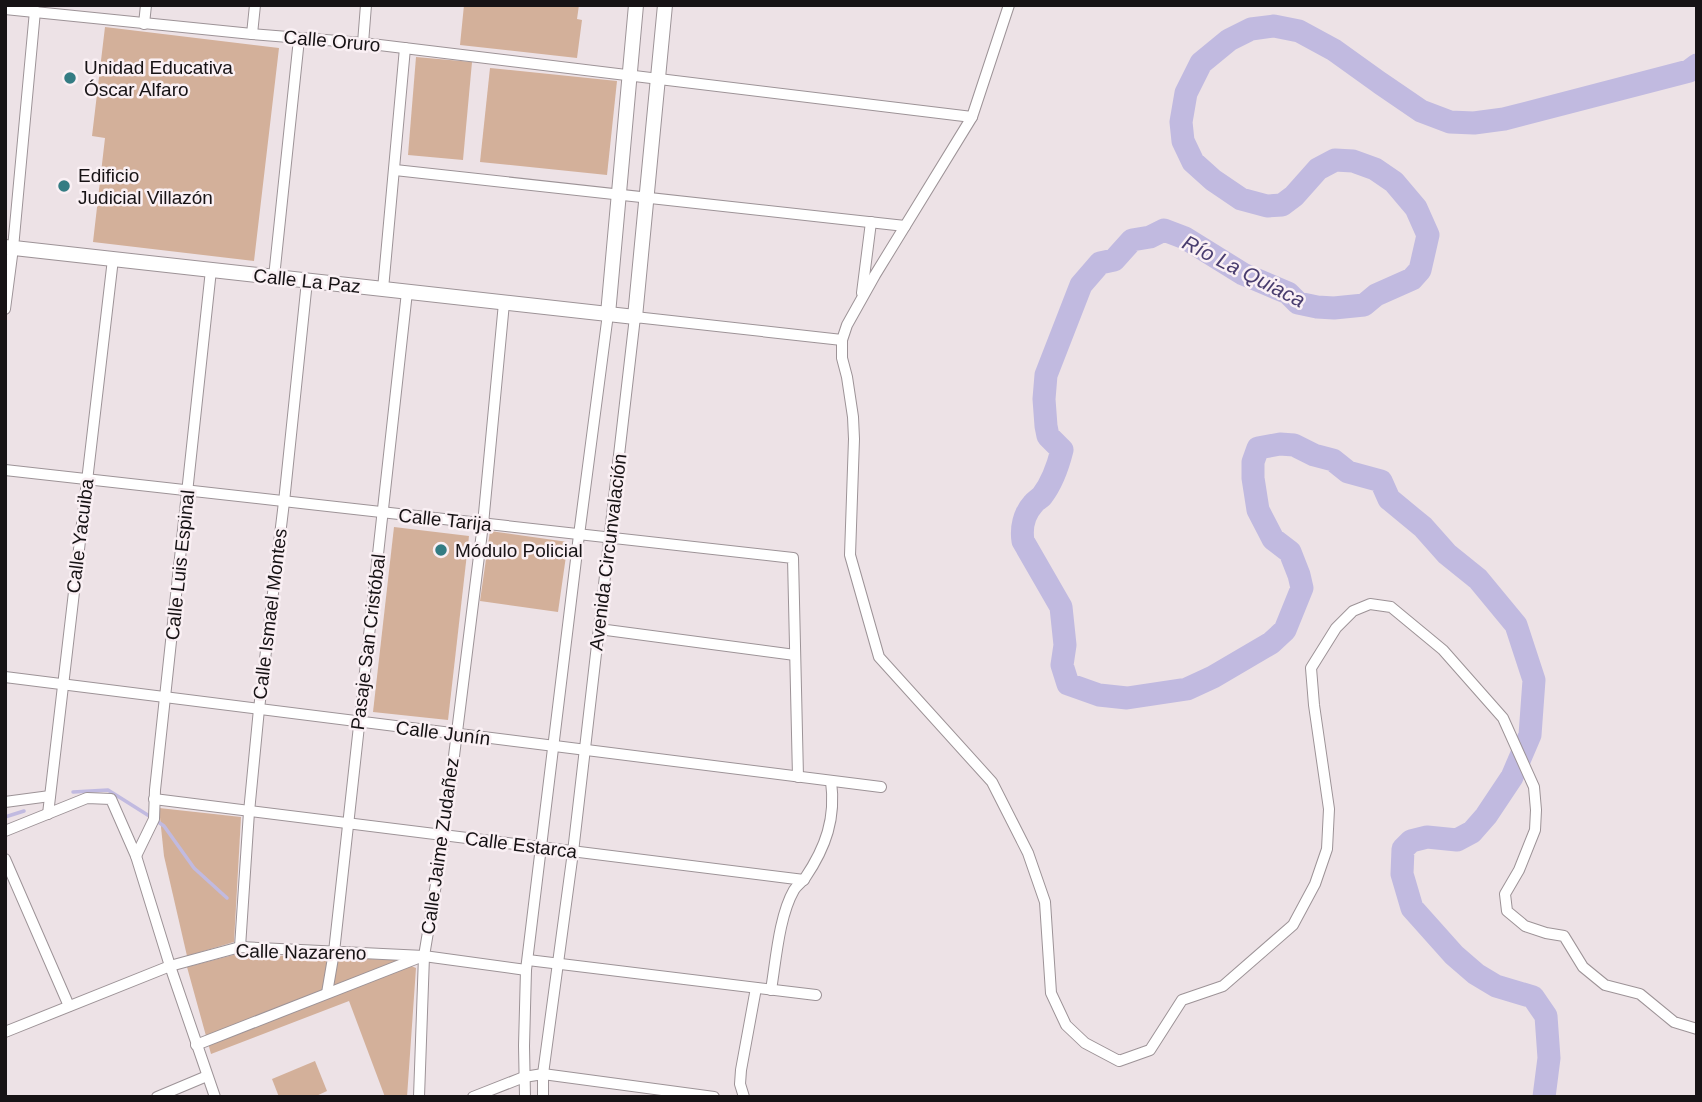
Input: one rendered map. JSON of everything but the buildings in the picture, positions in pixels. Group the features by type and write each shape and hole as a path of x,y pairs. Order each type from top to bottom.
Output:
{"street":[{"path":"144,24 146,5"},
{"path":"252,34 255,5"},
{"path":"363,43 366,5"},
{"name":"Avenida Circunvalación","path":"525,1097 527,965 608,314 636,5"},
{"name":"Avenida Circunvalación","path":"543,1097 542,1074 573,852 635,317 664,5"},
{"path":"1009,5 972,117 875,275 847,325 842,340 842,358 853,416 854,439 850,555 879,657 992,782 1028,853 1045,902 1051,993 1066,1025 1085,1044 1119,1061 1150,1050 1182,1000 1223,986 1293,925 1315,884 1326,849 1329,809 1311,667 1336,628 1353,611 1370,604 1391,607 1443,650 1503,718 1534,787 1535,830 1519,870 1505,894 1507,911 1525,926 1564,936 1583,967 1605,985 1640,993 1674,1022 1697,1030"},
{"name":"Calle Oruro","path":"5,9 363,43 972,117"},
{"path":"5,309 9,247 35,11"},
{"path":"274,277 299,39"},
{"path":"383,289 405,48"},
{"path":"395,170 905,226"},
{"path":"861,303 871,222"},
{"name":"Calle La Paz","path":"9,247 635,317"},
{"name":"Calle Yacuiba","path":"48,814 113,259"},
{"name":"Calle Luis Espinal","path":"136,856 154,818 211,270"},
{"name":"Calle Ismael Montes","path":"240,947 259,709 307,281"},
{"name":"Pasaje San Cristóbal","path":"327,993 334,952 407,292"},
{"name":"Calle Jaime Zudañez","path":"419,1097 424,956 444,836 483,524 504,303"},
{"path":"635,317 842,340"},
{"name":"Calle Tarija","path":"5,470 793,558 798,777"},
{"path":"599,629 795,655"},
{"name":"Calle Junín","path":"5,677 881,787"},
{"path":"771,990 782,922 795,888 804,880 830,829 833,797 831,781"},
{"path":"5,802 50,796"},
{"path":"5,831 87,798 111,799 136,856 215,1097"},
{"name":"Calle Estarca","path":"155,799 804,880"},
{"path":"5,859 69,1006"},
{"name":"Calle Nazareno","path":"5,1032 170,966 240,947 424,956 527,965 558,963 816,996"},
{"path":"196,1045 424,956"},
{"path":"744,1097 740,1083 741,1070 756,988"},
{"path":"473,1097 524,1077 542,1074 714,1097"},
{"path":"157,1097 207,1076"}],"shaded area":[{"path":"464,5 579,5 577,19 582,20 577,58 460,45"},
{"path":"105,27 279,48 254,261 93,242 105,138 92,136"},
{"path":"416,57 472,62 463,160 408,155"},
{"path":"490,68 617,81 607,175 480,162"},
{"path":"394,527 469,536 448,720 373,712"},
{"path":"490,531 568,542 558,612 480,601"},
{"path":"159,808 241,817 234,942 187,956 164,856"},
{"path":"237,954 396,960 416,968 407,1097 385,1097 349,1001 211,1054 187,967"},
{"path":"315,1061 327,1091 314,1097 279,1097 272,1079"}],"waterway":[{"name":"Río La Quiaca","path":"1544,1097 1549,1058 1546,1016 1533,997 1496,986 1476,974 1454,955 1412,908 1402,874 1403,849 1411,841 1427,837 1457,840 1472,832 1512,777 1530,735 1534,680 1516,625 1478,579 1447,554 1423,527 1389,499 1381,481 1348,472 1333,460 1314,455 1294,445 1280,444 1258,448 1253,462 1258,510 1273,539 1290,552 1302,588 1285,630 1271,643 1187,689 1127,698 1099,695 1068,684 1062,665 1065,645 1061,607 1023,541 1023,526 1030,508 1052,480 1062,450 1048,436 1044,399 1046,375 1081,285 1100,263 1114,260 1132,240 1150,237 1164,230 1185,238 1243,274 1288,293 1298,303 1317,307 1364,305 1376,295 1412,279 1420,270 1428,235 1416,208 1394,182 1375,169 1353,161 1335,160 1318,169 1294,196 1282,205 1267,206 1241,199 1193,162 1183,141 1181,122 1186,93 1201,63 1229,40 1251,29 1274,26 1299,31 1334,50 1421,111 1450,122 1474,123 1504,119 1689,71 1697,65"},
{"path":"73,792 108,790 154,819 164,826 194,868 227,898"},
{"path":"5,817 24,811"}],"place":[{"name":"Unidad Educativa Óscar Alfaro","path":"70,78"},
{"name":"Edificio Judicial Villazón","path":"64,186"},
{"name":"Módulo Policial","path":"441,550"}]}
